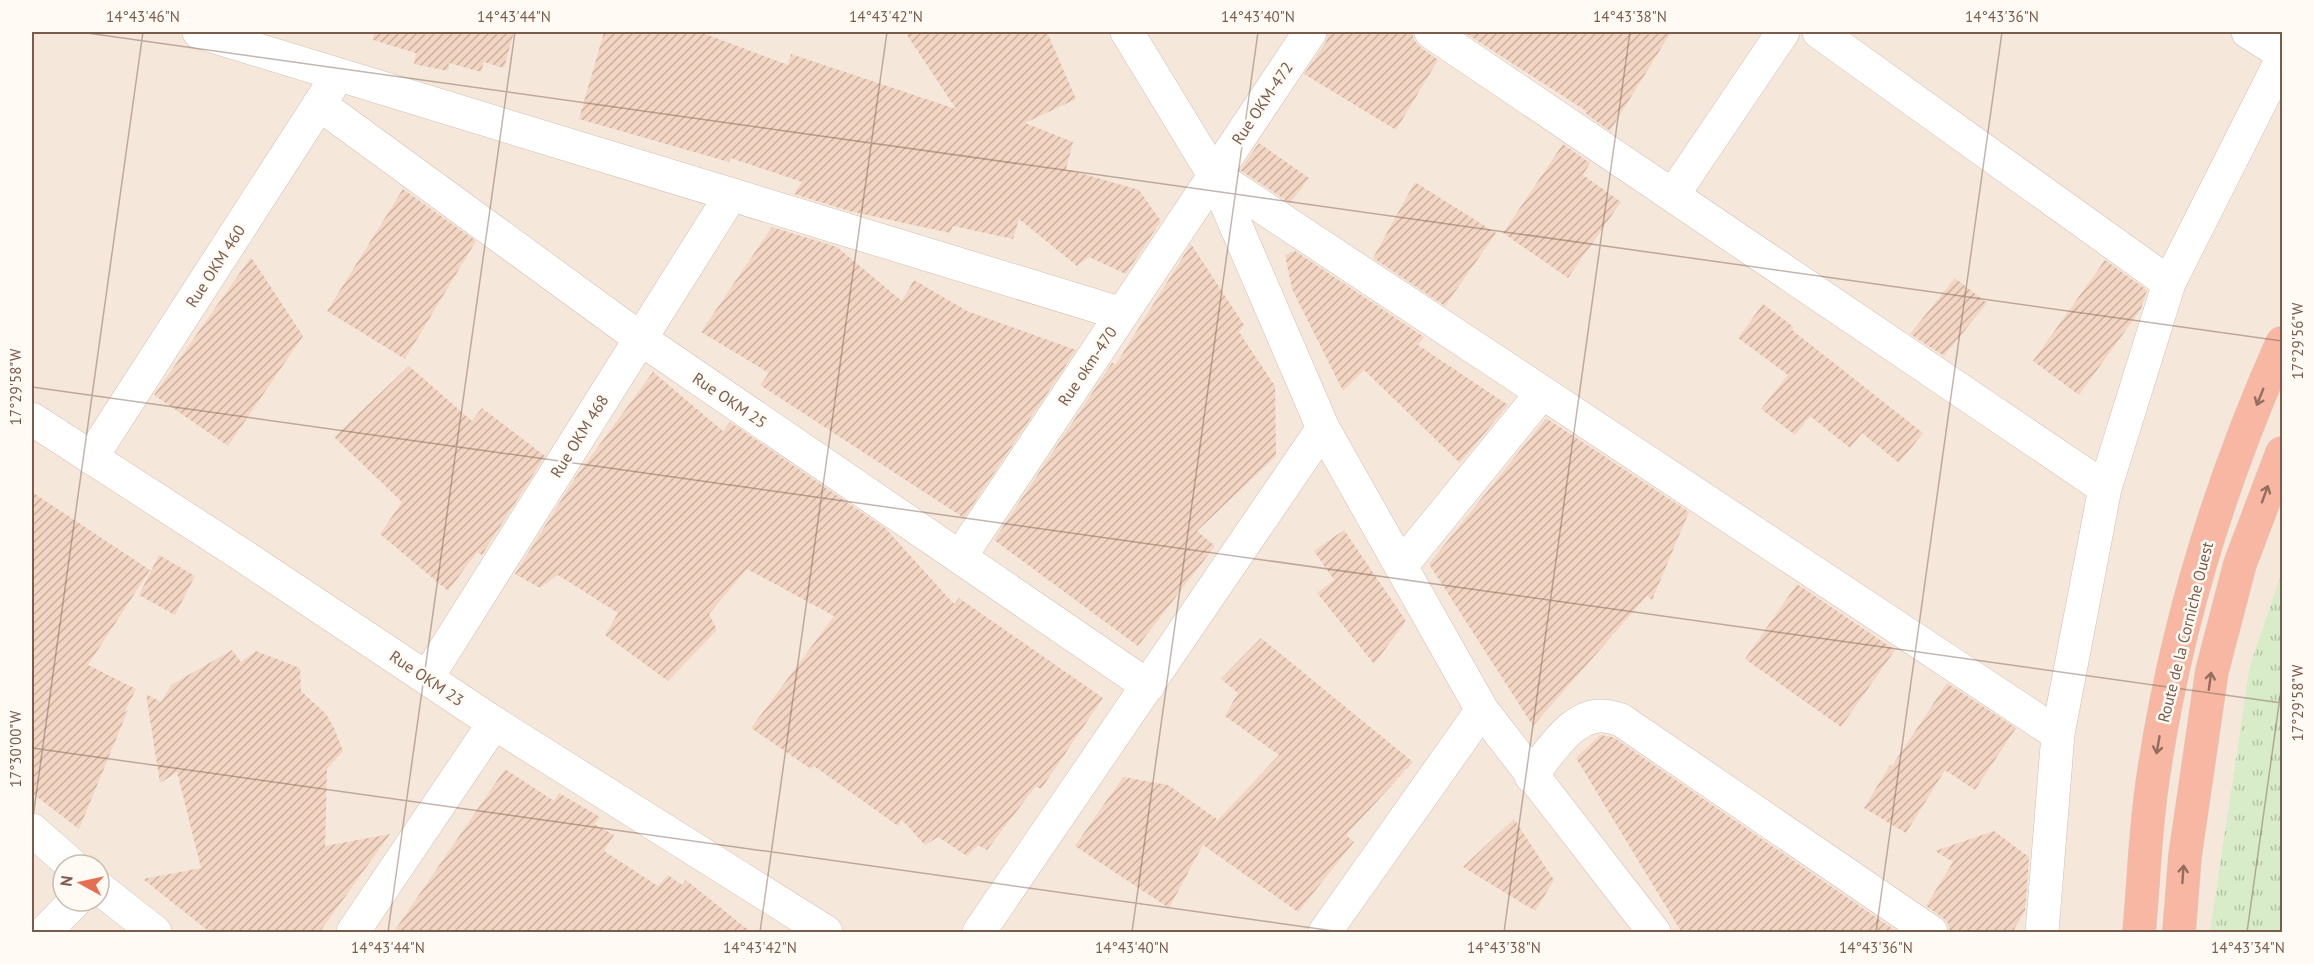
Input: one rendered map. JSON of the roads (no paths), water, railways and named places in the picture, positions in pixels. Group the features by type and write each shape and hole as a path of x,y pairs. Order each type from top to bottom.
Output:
{"highway":[{"name":"Route de la Corniche Ouest","path":"2139,933 2152,780 2165,707 2191,592 2226,484 2283,343"},
{"path":"2179,933 2185,856 2212,670 2240,564 2283,453"}],"street":[{"path":"199,32 1122,314"},
{"path":"1127,32 1214,175 1323,428 1482,710 1654,933"},
{"name":"Rue OKM-472","path":"1214,175 1310,32"},
{"path":"1431,32 2105,488"},
{"path":"1673,195 1783,32"},
{"path":"1819,32 2169,284"},
{"path":"2248,32 2283,54"},
{"path":"2042,933 2058,734 2105,488 2169,284 2283,59"},
{"name":"Rue OKM 460","path":"91,458 339,75"},
{"name":"Rue OKM 25","path":"319,104 641,339 1148,686"},
{"path":"1214,175 2058,734"},
{"name":"Rue okm-470","path":"960,557 1214,175"},
{"name":"Rue OKM 468","path":"426,678 731,195"},
{"path":"1401,566 1542,393"},
{"name":"Rue OKM 23","path":"32,419 239,553 494,723 826,933"},
{"path":"979,933 1323,428"},
{"path":"1325,933 1482,710"},
{"path":"1531,776 1567,731 1584,721 1600,716 1621,720 1931,933"},
{"path":"352,933 494,723"},
{"path":"32,830 58,853"},
{"path":"111,898 155,933"},
{"path":"45,933 64,913"}]}
